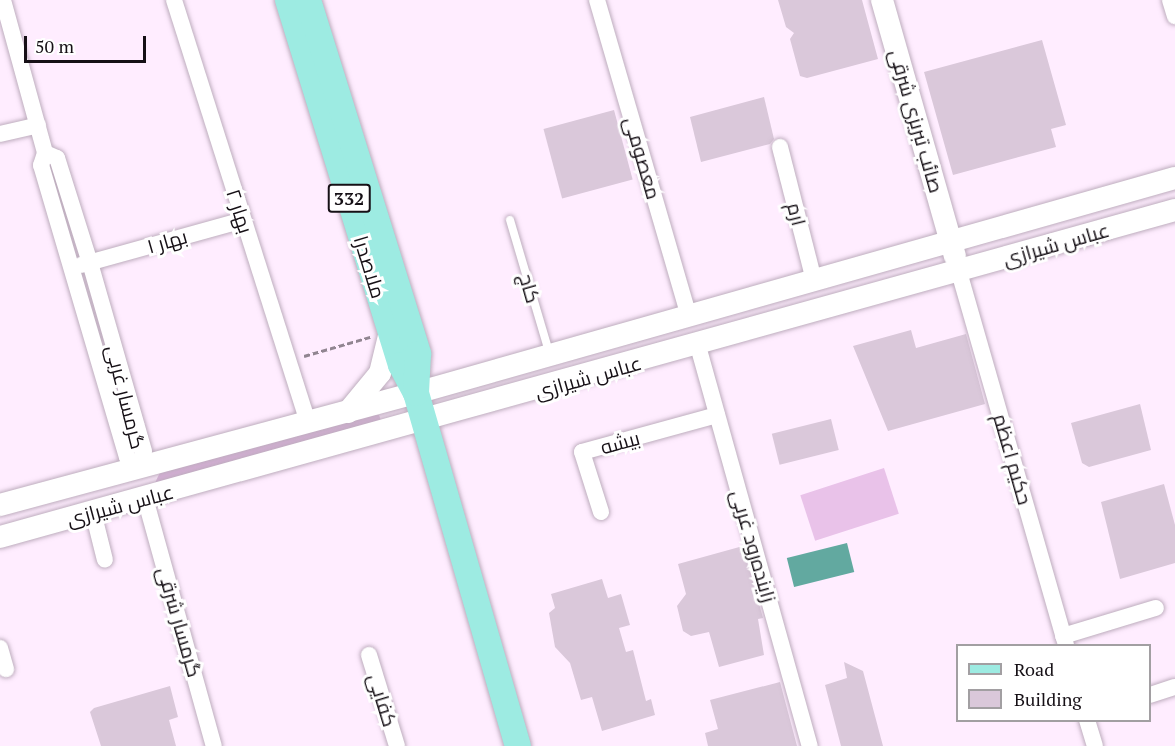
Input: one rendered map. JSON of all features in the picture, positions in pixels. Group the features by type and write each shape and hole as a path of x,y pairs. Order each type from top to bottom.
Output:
{"main road":[{"name":"ملاصدرا","path":"288,0 390,332 416,393 518,746"},
{"name":"ملاصدرا","path":"308,0 418,354 416,393"},
{"name":"صائب تبریزی شرقی","path":"882,0 959,272"},
{"name":"عباس شیرازی","path":"0,505 378,404 1175,178"},
{"name":"عباس شیرازی","path":"0,537 424,423 1175,210"},
{"path":"348,412 380,373 390,332"},
{"path":"378,404 392,415 389,432"},
{"path":"137,468 145,498"}],"street":[{"name":"گرمسار غربی","path":"3,0 45,153 41,165 127,457 137,468 144,451 90,263 57,158 45,153"},
{"name":"بهار ۲","path":"174,0 308,422"},
{"name":"معصومی","path":"597,0 689,316"},
{"path":"1170,0 1175,16"},
{"path":"0,134 38,125"},
{"name":"ارم","path":"780,147 814,280"},
{"name":"بهار ۱","path":"71,268 243,220"},
{"name":"حکیم اعظم","path":"959,272 1064,640"},
{"name":"زاینده‌رود غربی","path":"698,346 810,746"},
{"name":"بیشه","path":"601,512 582,452 717,415"},
{"name":"گرمسار شرقی","path":"145,498 214,746"},
{"path":"93,512 105,560"},
{"path":"1064,640 1156,608"},
{"path":"0,648 6,669"},
{"name":"کفایی","path":"369,655 397,746"},
{"path":"1151,694 1175,687"},
{"path":"1088,722 1095,746"}],"lane":[{"name":"کاج","path":"510,220 550,355"}],"path":[{"path":"288,360 390,332"}],"shaded area":[{"path":"371,415 379,415 381,421 155,483 161,470"},
{"path":"884,468 899,514 815,541 800,495"},
{"path":"847,543 854,572 794,587 787,558"}],"building":[{"path":"778,0 862,0 878,59 807,78 800,76 790,39 794,33 786,27"},
{"path":"1042,40 1066,125 1051,129 1056,147 953,175 924,72"},
{"path":"764,97 774,139 770,144 701,162 690,117"},
{"path":"614,110 633,180 562,198 543,129"},
{"path":"911,330 916,348 966,334 985,404 888,431 853,346"},
{"path":"1140,404 1151,450 1089,467 1082,463 1071,423"},
{"path":"831,419 839,450 780,465 772,434"},
{"path":"1164,484 1175,525 1175,563 1120,579 1101,502"},
{"path":"743,546 763,618 758,619 764,655 719,667 709,632 691,636 683,631 677,606 686,594 678,564"},
{"path":"602,579 608,598 621,594 630,625 619,628 626,652 633,650 646,701 651,699 655,715 602,731 592,697 581,700 570,663 555,647 549,613 555,608 551,594"},
{"path":"844,662 863,671 883,746 841,746 825,685 847,678"},
{"path":"780,682 797,746 708,746 705,733 718,729 710,700"},
{"path":"170,686 178,717 169,720 176,746 101,746 90,712 94,708"}]}
